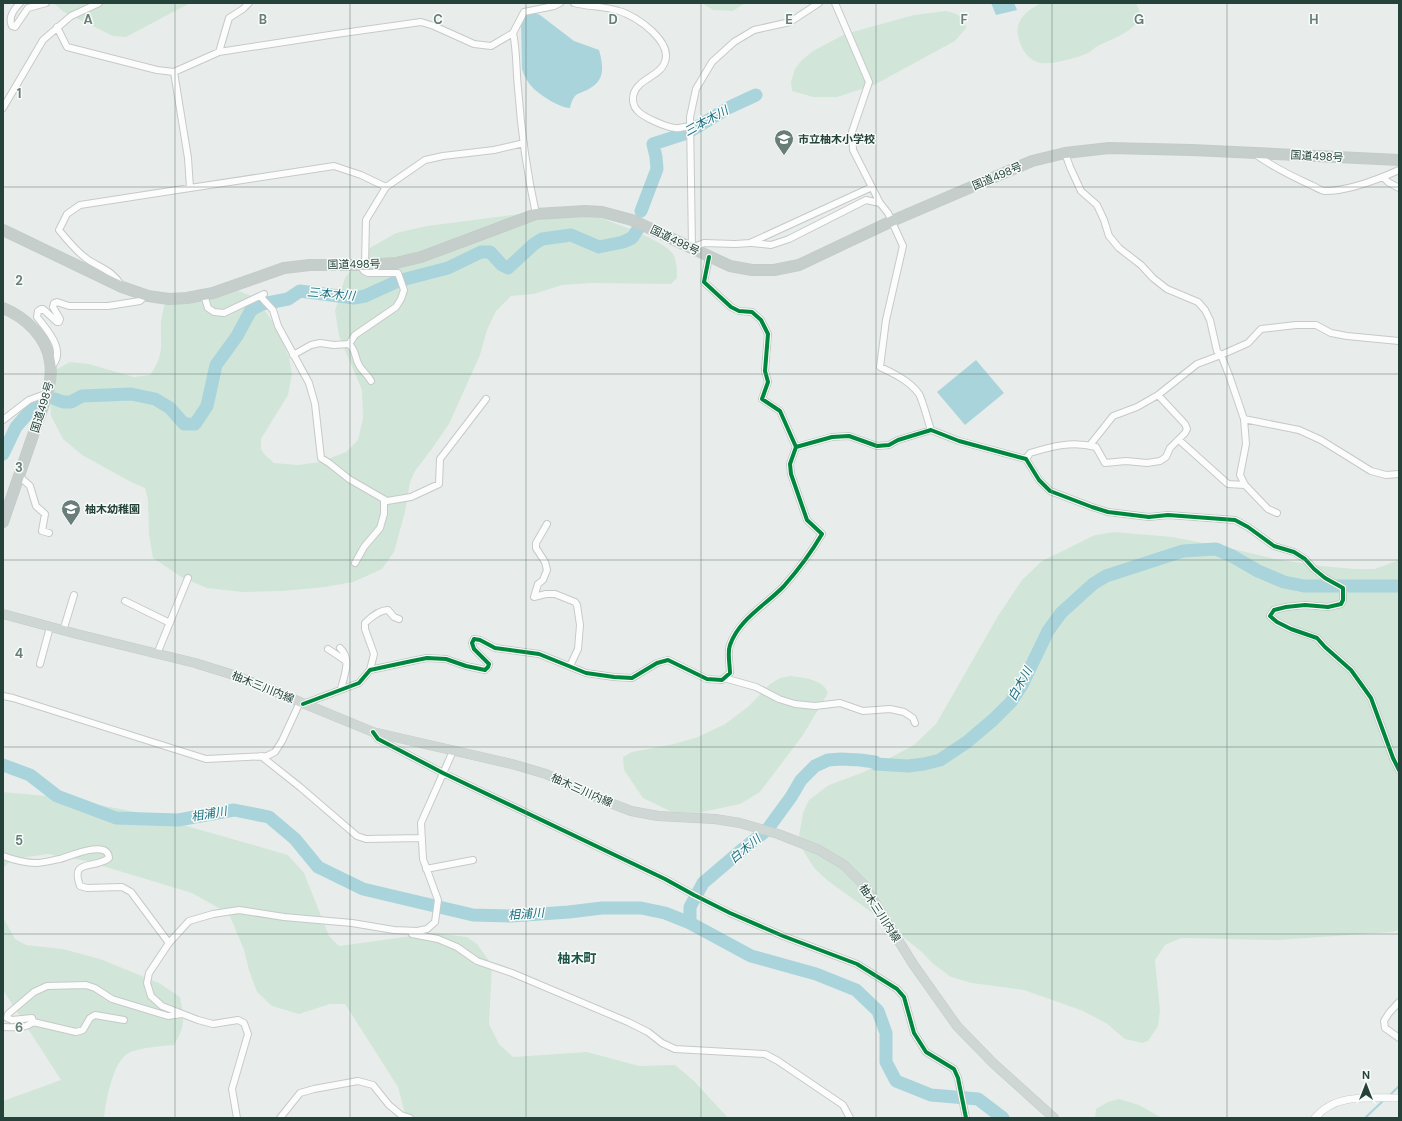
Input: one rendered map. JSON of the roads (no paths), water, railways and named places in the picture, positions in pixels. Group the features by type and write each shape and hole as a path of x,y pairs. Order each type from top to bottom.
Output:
{"highway":[{"name":"国道498号","path":"3,230 122,287 146,295 169,299 187,298 213,293 284,268 310,265 363,265 396,263 420,257 536,214 585,211 602,212 632,220 730,266 752,270 774,270 799,265 892,221 1032,161 1065,153 1109,148 1192,150 1399,160"},
{"name":"国道498号","path":"3,308 24,319 36,332 44,344 51,367 48,392 3,522"}],"main road":[{"name":"柚木三川内線","path":"3,614 64,631 194,663 237,676 373,732 512,764 546,774 600,799 632,811 658,816 715,819 740,823 778,834 819,850 844,865 864,885 914,964 957,1026 992,1063 1054,1118"}],"street":[{"path":"20,3 15,8 10,23 15,27 28,8 46,3"},
{"path":"3,108 43,40 71,16 99,3"},
{"path":"219,52 229,18 249,3"},
{"path":"57,27 67,47 71,49 156,70 174,72 219,52 421,22 434,26 474,44 491,46 513,33 524,12 554,6 560,3"},
{"path":"574,3 621,11 646,26 655,34 665,48 666,60 664,66 637,87 633,95 633,103 637,111 657,123 676,128 690,126"},
{"path":"819,3 790,22 754,30 734,42 712,62 696,89 690,117 692,248 704,243 750,243 771,245 789,239 866,200 880,203"},
{"path":"835,3 869,82 852,132 853,150 880,203 888,213 903,246 886,320 880,367 895,374 919,394 931,430"},
{"path":"513,33 516,46 518,89 524,143 536,214"},
{"path":"174,72 188,158 190,188"},
{"path":"293,355 311,344 320,343 334,346 349,344 356,335 396,308 401,299 404,290 398,273 368,273 364,271 363,265 366,220 386,187 425,160 443,156 494,150 524,143"},
{"path":"1065,153 1081,191 1097,205 1109,236 1119,248 1141,265 1153,278 1167,289 1198,302 1205,310 1210,320 1217,351 1221,355 1229,375 1244,419 1246,444 1240,475 1245,485 1268,508 1277,513"},
{"path":"1254,153 1270,165 1324,191 1343,189 1399,170"},
{"path":"122,287 115,276 86,258 71,245 59,230 68,214 80,205 334,166 361,175 386,187"},
{"path":"1382,177 1399,188"},
{"path":"750,243 872,187"},
{"path":"370,670 427,658 446,659 466,666 485,670 488,668 489,664 474,649 472,643 474,640 480,640 495,648 539,654 586,672 632,678 657,663 668,660 707,679 722,680 730,673 730,646 738,631 748,618 783,586 808,558 822,534 807,520 790,464 796,447 780,411 762,399 768,382 765,371 768,334 761,320 752,312 739,311 731,307 704,282 709,257"},
{"path":"51,367 56,362 57,349 48,331 37,317 38,311 43,309 57,322 59,322 60,319 53,306 54,303 57,302 69,306 108,306 140,301 146,295"},
{"path":"204,295 208,308 214,312 224,313 261,295 272,310 278,326 309,383 314,404 321,458 349,479 387,502 411,497 439,484 440,459 486,399"},
{"path":"1090,445 1113,416 1137,407 1158,395 1197,364 1248,343 1261,329 1296,324 1316,325 1331,333 1346,336 1399,341"},
{"path":"349,344 354,348 358,365 367,374 371,381"},
{"path":"3,420 29,400 48,392"},
{"path":"1026,459 1030,453 1053,446 1082,443 1096,447 1105,462 1126,461 1147,463 1160,461 1166,457 1170,448 1186,433 1187,429 1185,424 1158,395"},
{"path":"1244,419 1299,430 1320,440 1371,470 1386,475 1399,474"},
{"path":"796,447 832,436 849,436 877,446 889,445 898,440 931,430 959,441 1026,459 1039,480 1050,490 1108,512 1149,517 1168,515 1235,520 1248,527 1274,546 1294,552 1305,559 1325,578 1342,588 1343,600 1340,604 1328,607 1305,605 1286,607 1274,610 1270,616 1277,622 1317,638 1351,670 1372,698 1393,758 1399,770"},
{"path":"1179,440 1228,484 1245,485"},
{"path":"19,476 30,486 36,506 45,514 42,531 49,533"},
{"path":"355,564 364,547 380,528 384,514 384,500"},
{"path":"547,524 536,543 536,548 545,562 547,570 543,580 538,584 534,597 546,594 555,594 575,602 577,605 580,625 578,649 570,666"},
{"path":"157,654 188,578"},
{"path":"64,631 74,595"},
{"path":"125,601 170,623"},
{"path":"3,696 206,759 266,756 275,752 302,703 359,682 370,670 374,654 365,628 365,623 369,618 384,610 388,610 394,617 399,619"},
{"path":"40,664 50,627"},
{"path":"340,648 346,655 341,689"},
{"path":"328,649 346,661"},
{"path":"724,678 756,687 778,699 796,704 815,706 840,703 864,710 890,709 904,712 913,718 915,723"},
{"path":"373,732 378,740 443,773 665,879 730,913 783,936 857,964 897,989 904,997 914,1033 926,1052 954,1068 958,1078 966,1118"},
{"path":"237,1118 232,1089 248,1034 244,1023 238,1020 213,1024 162,1006 151,996 147,983 149,973 169,943 190,921 213,914 239,910 284,917 352,923 405,931 426,929 435,922 438,900 423,859 421,823 453,751"},
{"path":"261,756 357,836 366,839 422,838"},
{"path":"3,856 17,861 37,863 90,849 105,851 109,855 109,858 104,862 82,867 77,871 76,876 80,886 86,888 122,888 132,892 169,943"},
{"path":"426,868 473,860"},
{"path":"405,931 412,934 438,939 457,947 477,962 512,973 628,1022 648,1032 662,1043 676,1049 765,1054 778,1061 843,1105 850,1118"},
{"path":"124,1020 95,1015 90,1018 83,1030 76,1032 33,1022 32,1018 12,1020 7,1018 8,1014 34,992 46,986 86,985 95,988 112,999 168,1016 183,1014"},
{"path":"1399,1002 1384,1021 1385,1028 1399,1038"},
{"path":"3,1027 24,1027 33,1022"},
{"path":"280,1118 300,1093 358,1081 373,1085 389,1105 402,1115 410,1118"},
{"path":"1315,1118 1320,1112 1332,1104 1352,1098 1399,1098"}],"water":[{"path":"991,3 1014,3 1017,10 996,15"},
{"path":"533,12 540,15 574,41 599,50 602,63 602,73 600,78 593,86 575,96 570,108 556,104 540,94 529,84 523,72 521,22 524,16"},
{"path":"976,360 1004,393 965,425 937,392"}],"waterway":[{"name":"三本木川","path":"641,211 657,169 653,144 687,133 730,107 756,95"},
{"name":"三本木川","path":"55,399 63,402 71,402 82,396 131,394 155,399 170,408 184,424 195,424 207,406 216,365 237,336 251,310 262,304 288,299 300,291 354,298 365,296 398,281 448,268 481,252 490,252 502,265 508,268 534,244 542,239 571,235 599,247 623,242 632,238 638,229"},
{"name":"三本木川","path":"3,454 16,427 36,404"},
{"name":"白木川","path":"690,923 690,907 703,883 767,830 791,797 801,780 815,766 828,760 841,759 875,762 876,764 908,766 940,760 967,742 1011,702 1022,685 1048,631 1061,613 1093,584 1106,576 1183,551 1216,549 1232,556 1258,571 1284,582 1304,586 1399,586"},
{"name":"相浦川","path":"3,765 30,775 57,796 116,818 178,820 234,810 269,817 295,839 318,867 363,889 473,915 511,916 602,908 641,908 665,913 690,923 751,956 816,974 856,990 878,1011 886,1033 886,1062 896,1081 931,1095 978,1099 1003,1118"},
{"path":"1390,1095 1399,1086"},
{"path":"1365,1118 1385,1099"}],"place":[{"name":"市立柚木小学校","path":"784,156"},
{"name":"柚木幼稚園","path":"71,526"}],"district":[{"name":"柚木町","path":"577,958"}]}
